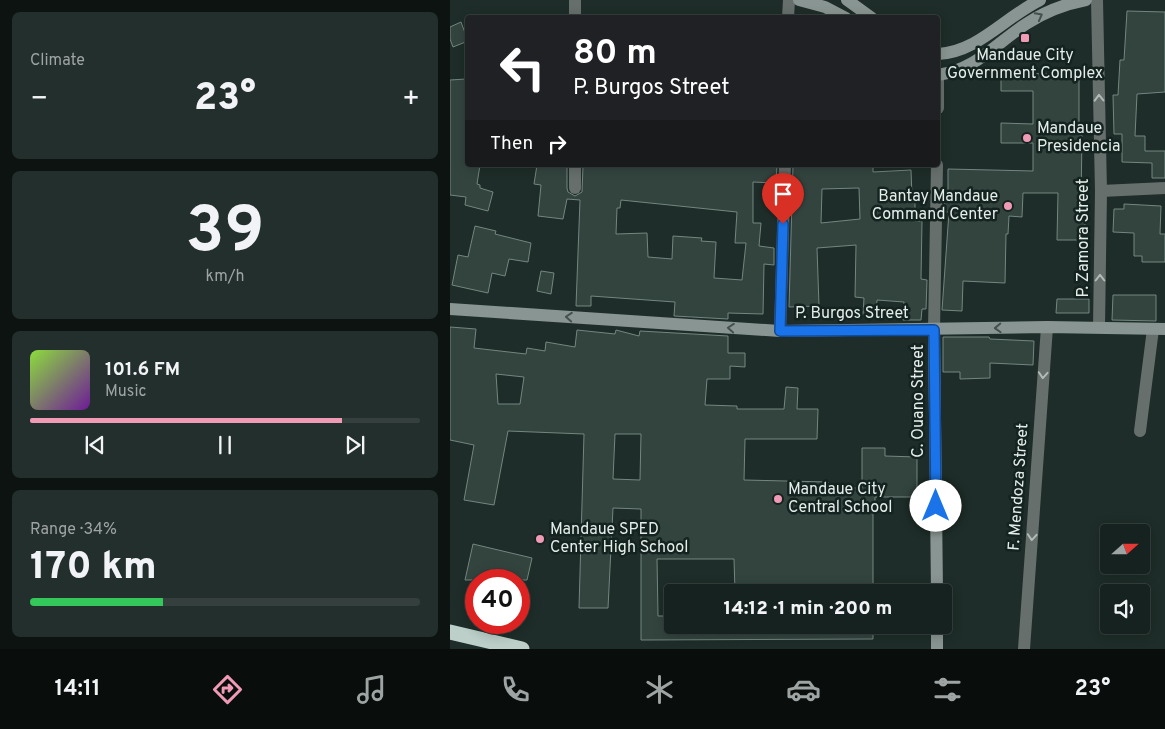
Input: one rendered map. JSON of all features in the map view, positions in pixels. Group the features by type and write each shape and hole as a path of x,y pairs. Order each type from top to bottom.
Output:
{"highway":[{"path":"450,632 522,649"}],"street":[{"path":"575,0 575,15"},
{"path":"788,15 789,0"},
{"path":"799,0 825,7 840,15"},
{"path":"847,0 868,15"},
{"path":"940,54 956,51 973,44 1017,12 1040,0"},
{"path":"940,75 959,70 981,59 1026,24 1044,14 1086,0"},
{"name":"P. Zamora Street","path":"1097,0 1101,191 1099,327"},
{"path":"973,44 981,59"},
{"path":"575,167 575,188"},
{"path":"780,331 785,167"},
{"path":"934,330 937,167"},
{"path":"1101,191 1165,188"},
{"name":"P. Burgos Street","path":"450,308 780,331 1047,327 1159,329"},
{"name":"F. Mendoza Street","path":"1024,649 1047,327"},
{"path":"1140,431 1159,329"},
{"name":"C. Ouano Street","path":"934,330 936,584"},
{"path":"937,634 937,649"}],"building":[{"path":"1127,11 1165,12 1165,92 1137,94 1135,136 1145,136 1145,151 1165,151 1165,178 1152,178 1152,163 1122,162 1122,134 1114,134 1113,95 1118,95 1120,60 1124,60"},
{"path":"461,22 465,33 465,42 453,47 450,39 450,27"},
{"path":"1057,70 1079,70 1079,135 1082,135 1081,202 1085,202 1085,240 1057,240 1058,193 1023,193 1022,217 1009,216 1008,234 1006,234 1005,283 963,281 962,311 942,310 949,212 944,212 945,191 948,191 948,169 1033,171 1033,143 1001,143 1001,123 1033,124 1033,91 1001,91 1001,73 1057,74"},
{"path":"465,79 465,167 480,167 477,184 480,185 480,188 493,192 488,211 465,205 466,197 450,195 450,80"},
{"path":"537,167 567,167 568,192 575,196 582,192 583,167 777,167 776,183 753,182 753,223 761,223 759,246 774,248 774,265 764,264 763,314 728,313 728,319 674,316 675,302 591,296 591,306 576,306 580,200 567,199 563,219 538,216 541,185 534,184","holes":["621,200 737,212 735,243 746,243 742,280 714,278 716,242 701,241 702,238 673,236 672,259 648,257 647,233 616,234 617,208 620,208"]},
{"path":"793,167 873,167 873,172 911,170 912,197 915,197 915,221 922,221 921,279 927,280 926,309 922,309 921,320 903,320 904,302 877,300 876,316 863,315 864,298 855,297 856,245 817,248 819,306 789,307","holes":["859,188 860,219 821,223 822,189"]},
{"path":"1124,204 1161,206 1160,234 1165,234 1165,262 1142,262 1142,256 1134,256 1134,233 1113,232 1114,209 1124,209"},
{"path":"475,226 496,231 495,234 531,243 528,262 509,259 505,276 492,273 488,293 452,285 458,255 468,257"},
{"path":"541,271 554,273 551,294 537,291"},
{"path":"1113,295 1156,295 1156,321 1112,320"},
{"path":"1057,299 1089,299 1089,313 1056,313"},
{"path":"450,327 476,329 474,348 526,354 527,348 545,351 546,342 575,347 577,330 615,334 616,330 639,336 640,331 728,336 728,353 745,353 745,367 730,366 730,379 707,379 705,405 737,406 737,409 784,409 786,387 798,388 797,409 818,409 817,439 745,439 744,480 828,482 828,488 862,488 862,448 885,448 885,456 917,457 917,497 875,497 875,511 873,511 873,584 735,584 734,559 657,559 658,616 664,616 664,634 873,634 873,639 641,640 641,509 613,508 608,608 579,608 584,434 508,431 494,505 464,500 474,445 450,440","holes":["496,374 524,377 520,404 498,404","615,434 641,434 640,480 613,479"]},
{"path":"943,337 989,337 990,339 1034,341 1033,365 990,363 990,378 960,379 960,372 943,372"},
{"path":"473,544 532,558 530,569 467,569"}],"place":[{"name":"Mandaue City Government Complex","path":"1025,38"},
{"name":"Mandaue Presidencia","path":"1027,138"},
{"name":"Bantay Mandaue Command Center","path":"1008,206"},
{"name":"Mandaue City Central School","path":"778,499"},
{"name":"Mandaue SPED Center High School","path":"540,539"}],"route":[{"path":"783,224 780,331 934,330 936,506"}]}
